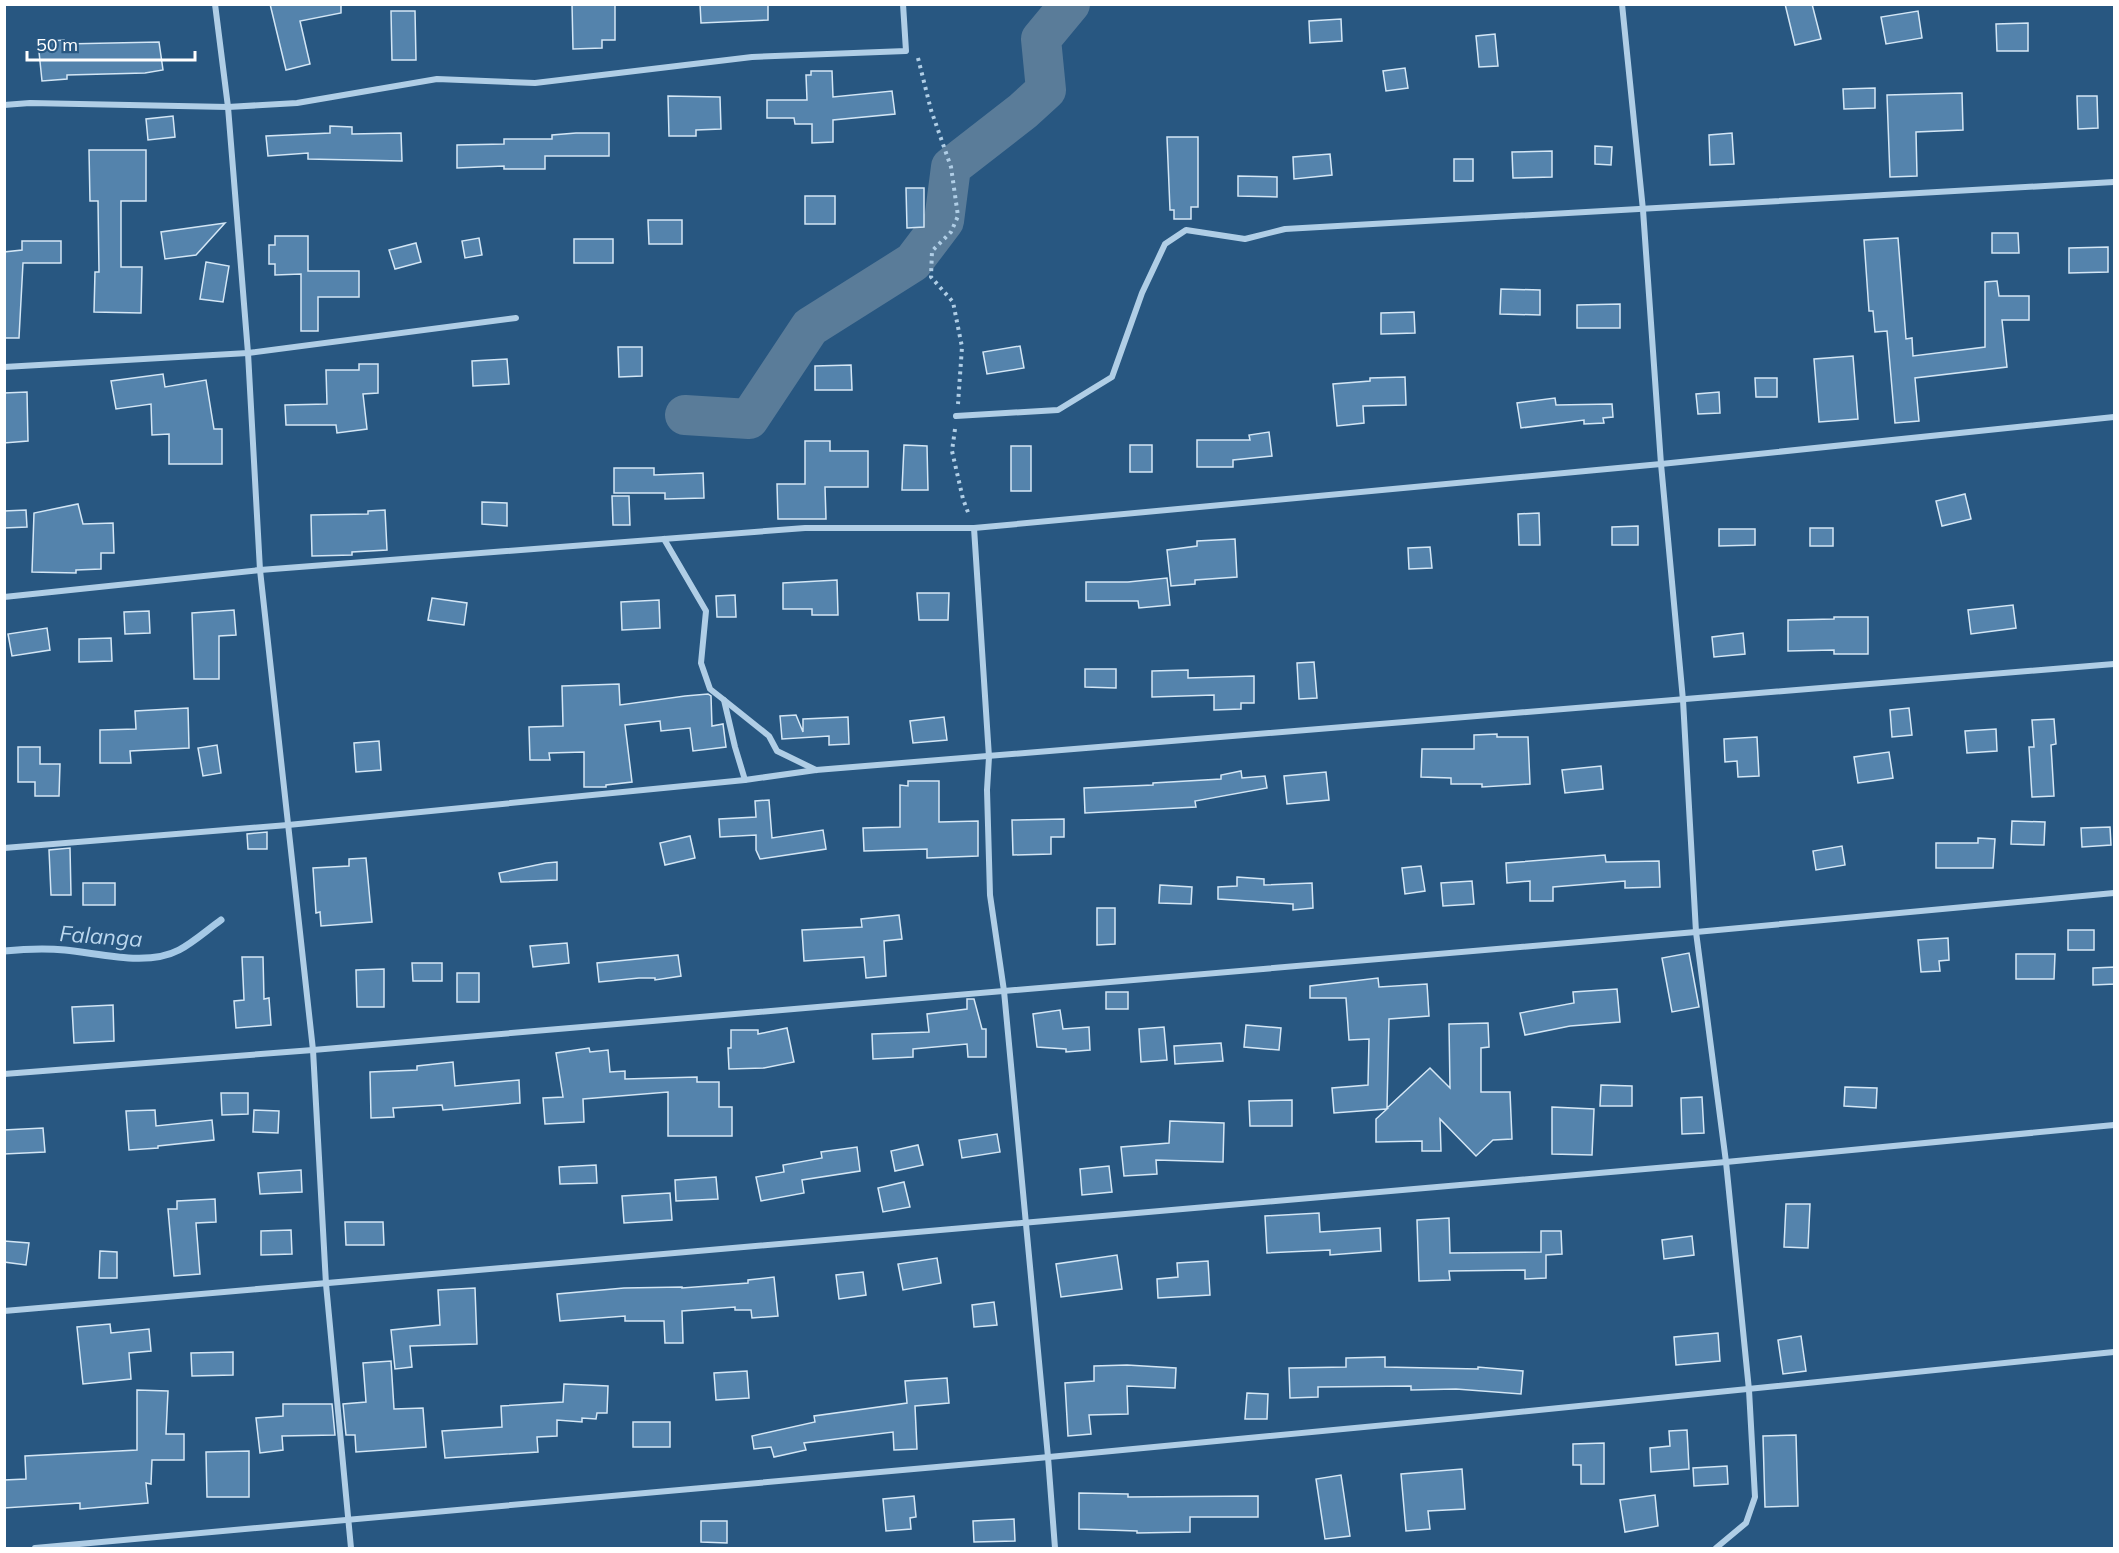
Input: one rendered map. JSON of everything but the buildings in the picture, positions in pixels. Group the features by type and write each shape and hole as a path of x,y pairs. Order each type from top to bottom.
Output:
{"street":[{"path":"215,4 228,107 248,353 260,570 313,1050 326,1284 351,1548"},
{"path":"4,105 30,103 228,107 297,103 438,79 536,83 752,57 906,51 903,4"},
{"path":"1622,4 1643,210 1661,464 1683,700 1696,932 1726,1162 1749,1390 1755,1497 1746,1523 1716,1548"},
{"path":"956,416 1058,410 1112,377 1142,293 1165,244 1186,230 1245,239 1285,229 2115,182"},
{"path":"4,367 248,353 516,318"},
{"path":"4,597 260,570 805,528 974,528 1661,464 2115,417"},
{"path":"974,528 989,757 987,790 990,895 1004,991 1055,1548"},
{"path":"664,539 706,611 701,663 710,689 769,736 777,751 816,770"},
{"path":"4,848 288,825 745,780 816,770 2115,664"},
{"path":"724,700 745,780"},
{"path":"4,1074 313,1050 1696,932 2115,893"},
{"path":"4,1311 1726,1162 2115,1125"},
{"path":"35,1548 1048,1457 1749,1390 2115,1352"}],"path":[{"path":"918,57 931,110 951,167 958,216 951,232 932,251 931,277 953,302 962,347 952,451 963,499 974,528"}],"waterway":[{"path":"685,415 749,419 810,327 913,262 944,221 951,167 1023,111 1046,90 1041,39 1070,4"},
{"name":"Falanga","path":"4,951 50,949 123,958 152,958 179,950 221,920"}]}
